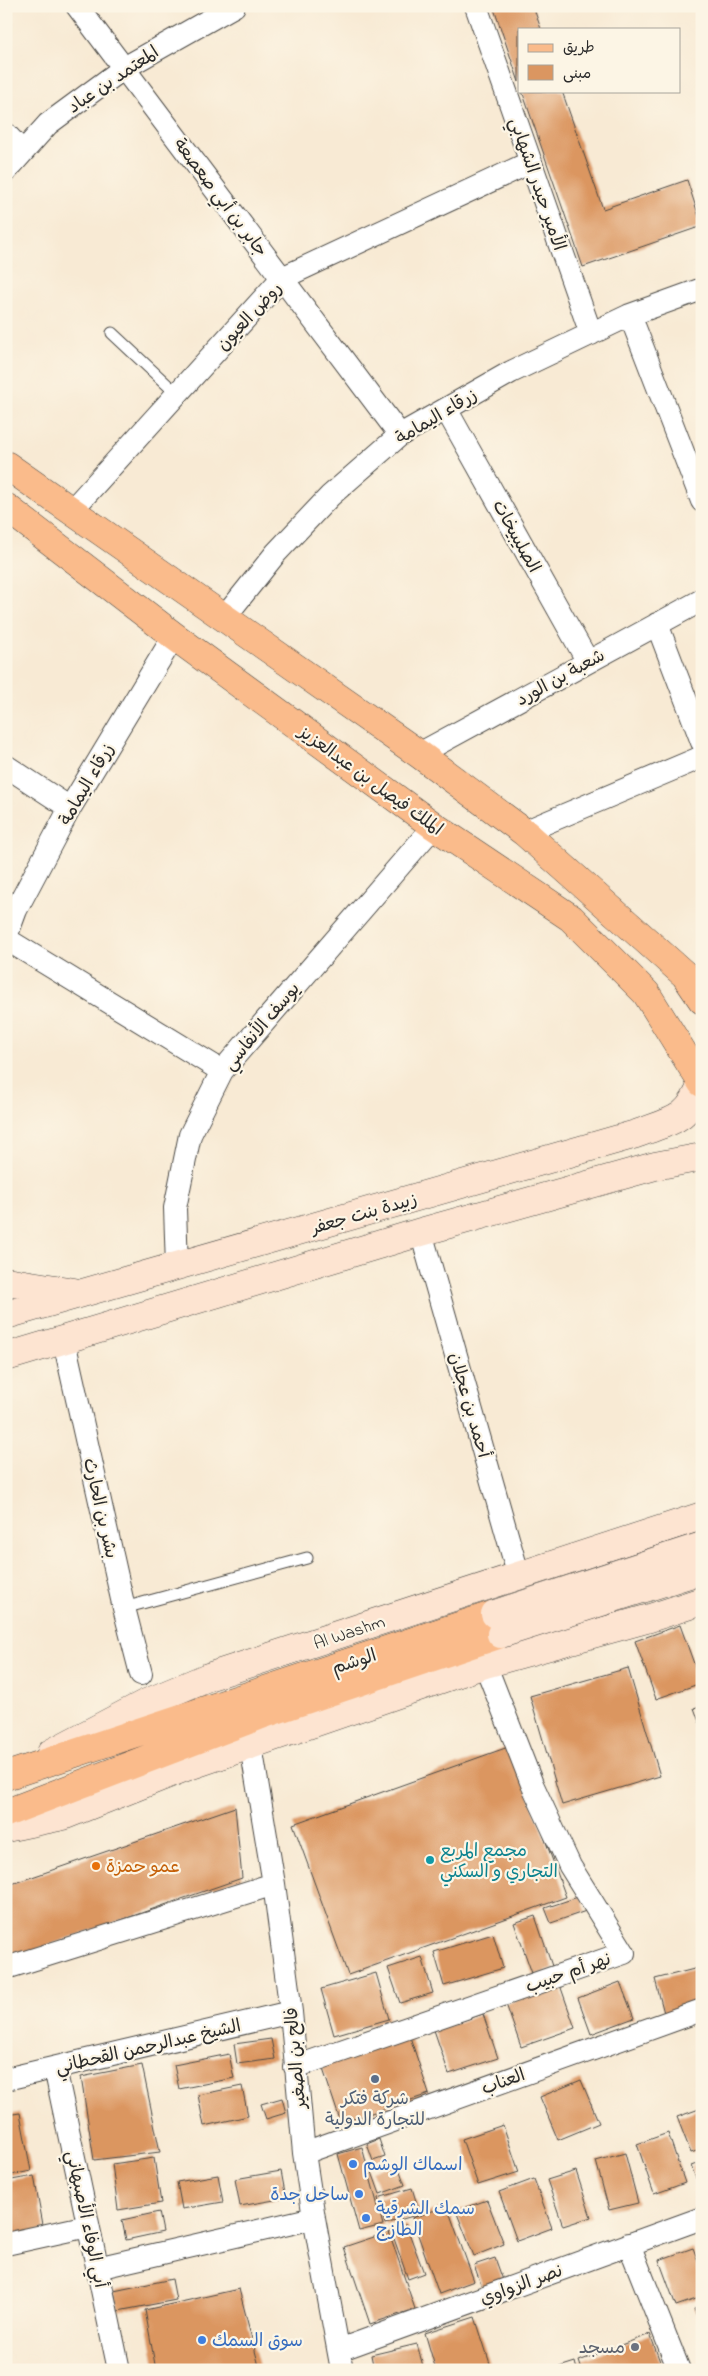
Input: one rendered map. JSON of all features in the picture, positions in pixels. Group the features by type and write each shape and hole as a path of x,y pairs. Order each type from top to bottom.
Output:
{"main road":[{"path":"6,465 419,754 524,832 685,975 702,1000"},
{"name":"الملك فيصل بن عبدالعزيز","path":"6,507 174,636 434,826 570,918 646,993 702,1083"},
{"name":"الوشم","path":"7,1776 498,1624"},
{"name":"الوشم","path":"17,1809 498,1624"}],"street":[{"name":"جابر بن أبي صعصعة","path":"77,6 400,435"},
{"name":"الأمير حيدر الشهابي","path":"476,6 591,334"},
{"name":"المعتمد بن عباد","path":"6,170 48,124 124,68 224,9"},
{"path":"6,134 23,152"},
{"name":"روض العيون","path":"71,511 282,278 531,162"},
{"name":"زرقاء اليمامة","path":"224,618 276,552 330,496 400,435 511,372 630,315 702,289"},
{"path":"630,315 702,501"},
{"name":"الصليبيخات","path":"446,409 588,662"},
{"name":"شعبة بن الورد","path":"419,754 702,600"},
{"path":"657,624 702,742"},
{"name":"زرقاء اليمامة","path":"6,938 11,909 174,636"},
{"path":"524,832 702,757"},
{"path":"6,766 70,808"},
{"name":"يوسف الأنفاسي","path":"177,1267 175,1208 190,1135 222,1071 434,826"},
{"path":"6,938 222,1071"},
{"name":"زبيدة بنت جعفر","path":"6,1315 636,1134 683,1116 696,1101 702,1083"},
{"path":"636,1134 655,1135 663,1143 663,1159 655,1166"},
{"name":"زبيدة بنت جعفر","path":"6,1357 421,1232 655,1166 702,1157"},
{"name":"أحمد بن عجلان","path":"421,1232 519,1577"},
{"path":"6,1281 83,1293"},
{"name":"بشر بن الحارث","path":"64,1341 124,1608 141,1674"},
{"name":"Al Washm","path":"7,1776 146,1703 208,1677 702,1516"},
{"path":"627,1540 640,1537 654,1539 666,1545 676,1554 682,1566 683,1580 680,1593 674,1605 663,1613 650,1618"},
{"name":"الوشم","path":"498,1624 702,1546"},
{"name":"الوشم","path":"498,1624 702,1570"},
{"path":"6,1828 63,1816 186,1767 486,1664 702,1602"},
{"name":"نهر أم حبيب","path":"294,2066 624,1953 570,1866 532,1784 486,1664"},
{"name":"فالح بن الصغير","path":"251,1746 274,1884 290,2012 304,2153 314,2218 341,2360"},
{"path":"6,1968 274,1884"},
{"name":"العناب","path":"304,2153 702,2010"},
{"name":"الشيخ عبدالرحمن القحطاني","path":"6,2079 290,2012"},
{"name":"أبي الوفاء الأصبهاني","path":"55,2068 119,2370"},
{"path":"97,2268 314,2218"},
{"name":"نصر الزواوي","path":"341,2360 629,2244 702,2218"},
{"path":"6,2244 88,2226"},
{"path":"629,2244 679,2370"}],"lane":[{"path":"112,333 177,394"},
{"path":"124,1608 307,1558"}],"building":[{"path":"493,6 533,6 541,28 518,28 518,79"},
{"path":"522,92 562,92 603,209 687,180 702,226 583,267"},
{"path":"680,1625 701,1683 656,1699 635,1641"},
{"path":"628,1668 660,1776 562,1805 530,1696"},
{"path":"702,1705 702,1730 694,1708"},
{"name":"مجمع المربع التجاري و السكني","path":"511,1746 566,1897 348,1975 293,1824"},
{"path":"235,1807 242,1878 6,1960 6,1886"},
{"path":"581,1896 586,1911 551,1923 545,1908"},
{"path":"535,1916 553,1969 533,1976 514,1923"},
{"path":"493,1934 503,1968 444,1986 434,1952"},
{"path":"422,1957 433,1993 400,2003 388,1968"},
{"path":"702,1967 702,2004 664,2013 655,1979"},
{"path":"376,1973 389,2019 334,2035 321,1989"},
{"path":"620,1982 634,2018 591,2034 578,1998"},
{"path":"560,1985 575,2028 521,2047 506,2004"},
{"path":"483,2014 498,2058 449,2074 434,2030"},
{"name":"شركة فتكر للتجارة الدولية","path":"409,2034 429,2094 341,2123 321,2063"},
{"path":"271,2039 275,2059 237,2064 234,2044"},
{"path":"229,2054 234,2078 179,2089 174,2065"},
{"path":"142,2065 160,2152 94,2160 81,2077"},
{"path":"581,2080 599,2123 558,2140 540,2097"},
{"path":"242,2086 248,2116 204,2126 198,2095"},
{"path":"282,2098 286,2113 266,2119 261,2104"},
{"path":"702,2108 702,2149 691,2153 677,2117"},
{"path":"20,2113 31,2171 6,2176 6,2115"},
{"path":"503,2125 519,2172 478,2185 462,2139"},
{"path":"668,2133 685,2183 654,2194 637,2144"},
{"path":"379,2139 385,2157 373,2161 367,2144"},
{"path":"362,2147 383,2225 359,2231 338,2154"},
{"path":"625,2153 638,2203 609,2210 596,2161"},
{"path":"154,2158 161,2203 118,2210 112,2164"},
{"path":"702,2162 702,2193 691,2166"},
{"path":"397,2163 405,2185 380,2194 372,2172"},
{"path":"281,2171 286,2198 240,2206 235,2179"},
{"path":"576,2171 591,2217 563,2226 547,2180"},
{"path":"218,2175 223,2202 182,2209 177,2182"},
{"path":"34,2176 44,2230 6,2237 6,2181"},
{"path":"534,2179 552,2228 517,2241 499,2192"},
{"path":"412,2188 420,2214 385,2224 378,2198"},
{"path":"487,2200 504,2244 474,2256 456,2211"},
{"path":"447,2206 474,2281 439,2294 412,2218"},
{"path":"159,2212 163,2232 126,2240 122,2220"},
{"path":"406,2225 424,2273 408,2279 391,2230"},
{"path":"389,2232 415,2309 370,2324 344,2247"},
{"path":"693,2248 702,2271 702,2297 676,2306 659,2260"},
{"path":"495,2258 503,2280 482,2287 474,2265"},
{"path":"172,2279 176,2300 118,2311 114,2291"},
{"name":"سوق السمك","path":"239,2289 260,2370 156,2370 145,2310"},
{"path":"702,2306 702,2328 694,2309"},
{"path":"475,2317 492,2370 436,2370 425,2333"},
{"name":"مسجد","path":"650,2334 663,2370 582,2370 579,2361"},
{"path":"417,2344 424,2370 374,2370 371,2355"},
{"path":"575,2362 577,2370 553,2370 553,2369"}],"place":[{"name":"مجمع المربع التجاري و السكني","path":"430,1860"},
{"name":"عمو حمزة","path":"96,1866"},
{"name":"شركة فتكر للتجارة الدولية","path":"375,2079"},
{"name":"اسماك الوشم","path":"353,2164"},
{"name":"ساحل جدة","path":"359,2194"},
{"name":"سمك الشرقية الطازج","path":"366,2218"},
{"name":"سوق السمك","path":"202,2340"},
{"name":"مسجد","path":"635,2347"}]}
